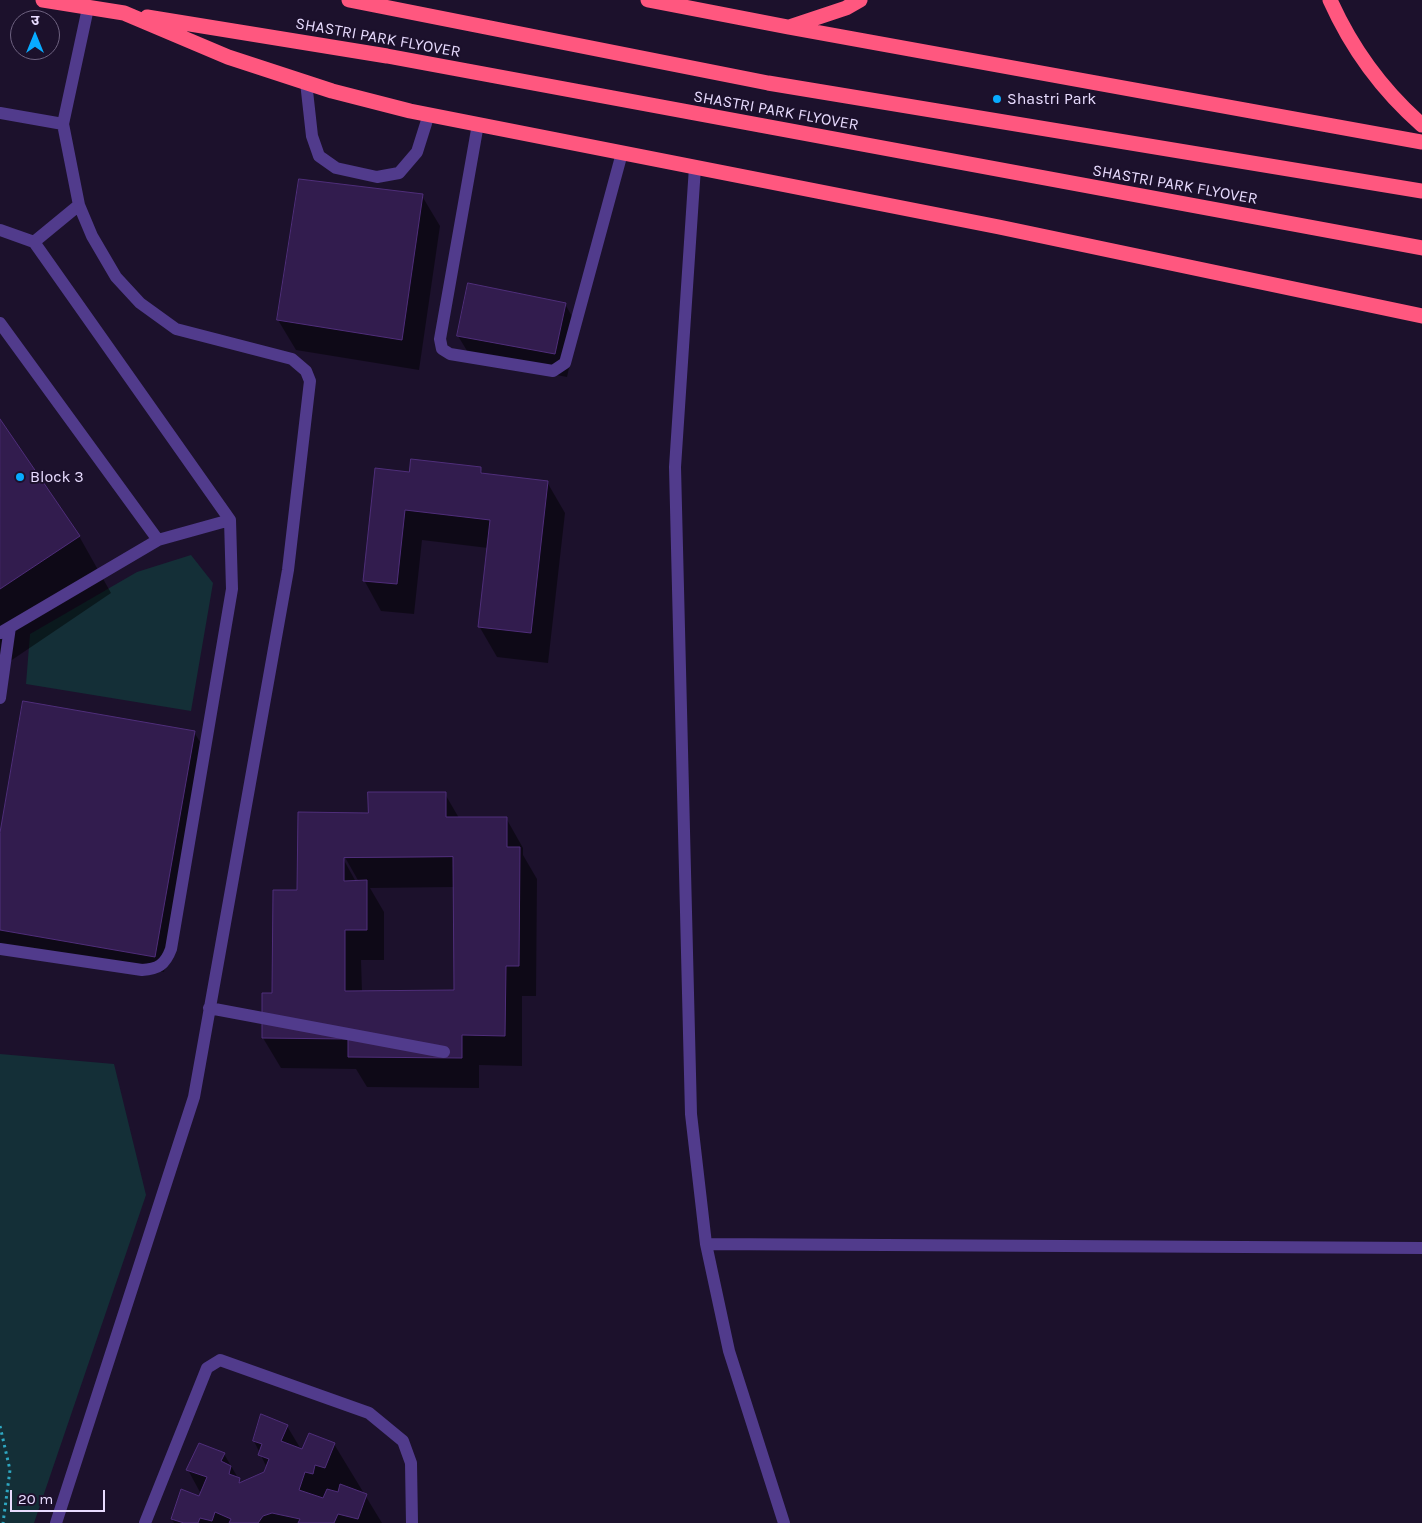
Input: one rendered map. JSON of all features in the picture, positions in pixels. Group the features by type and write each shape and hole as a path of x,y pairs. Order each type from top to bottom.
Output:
{"highway":[{"path":"43,0 124,13 228,57 306,82 430,114 990,225 1422,316"},
{"name":"SHASTRI PARK FLYOVER","path":"349,0 768,84 1422,192"},
{"path":"648,0 788,28 1422,142"},
{"path":"788,28 846,8 860,0"},
{"path":"1330,0 1343,28 1374,74 1422,125"},
{"name":"SHASTRI PARK FLYOVER","path":"124,13 387,56 1422,248"}],"street":[{"path":"56,1523 194,1097 288,570 310,381 306,371 292,359 176,329 140,303 116,277 92,236 79,205 63,124 88,8"},
{"path":"306,82 314,143 319,156 336,168 377,177 399,173 418,152 430,114"},
{"path":"0,113 63,124"},
{"path":"478,124 440,339 442,349 450,354 553,371 565,363 622,152"},
{"path":"695,167 674,467 691,1114 706,1244 729,1351 784,1523"},
{"path":"34,242 79,205"},
{"path":"0,230 34,242 230,520 232,589 173,940 166,961 157,969 142,970 0,949"},
{"path":"0,323 158,540"},
{"path":"0,698 5,630 158,540 230,520"},
{"path":"209,1008 444,1052"},
{"path":"706,1244 1422,1248"},
{"path":"144,1523 207,1368 220,1360 368,1413 403,1441 412,1463 412,1523"}],"path":[{"path":"0,1426 10,1470 3,1523"}],"shaded area":[{"path":"191,555 213,583 191,711 26,684 30,634 137,572"},
{"path":"0,1054 114,1064 146,1195 34,1523 0,1523"}],"building":[{"path":"299,179 423,194 402,340 277,320"},
{"path":"468,283 566,303 555,354 457,336"},
{"name":"Block 3","path":"0,419 80,536 0,589"},
{"path":"411,459 481,467 481,473 548,481 531,633 478,627 490,520 405,510 397,584 363,581 375,468 409,472"},
{"path":"23,701 195,731 155,957 0,930 0,833"},
{"path":"368,792 446,792 446,817 507,817 507,847 520,847 519,966 506,966 505,1036 462,1035 462,1058 348,1057 348,1039 262,1038 262,993 272,993 273,890 297,890 298,812 368,813","holes":["453,857 454,990 345,991 345,930 367,930 367,880 344,881 344,858"]},
{"path":"261,1414 288,1425 281,1441 302,1449 309,1433 335,1443 325,1468 315,1465 313,1474 305,1472 299,1490 323,1498 327,1489 338,1492 340,1484 367,1494 358,1519 338,1514 334,1523 298,1523 300,1519 272,1513 263,1516 258,1523 229,1523 231,1519 215,1512 212,1521 200,1518 198,1523 184,1523 171,1519 181,1489 199,1496 207,1477 186,1470 199,1443 225,1453 221,1461 231,1466 229,1474 240,1478 239,1483 264,1472 269,1459 258,1455 262,1444 253,1441"}],"place":[{"name":"Shastri Park","path":"997,99"},
{"name":"Block 3","path":"20,477"}]}
